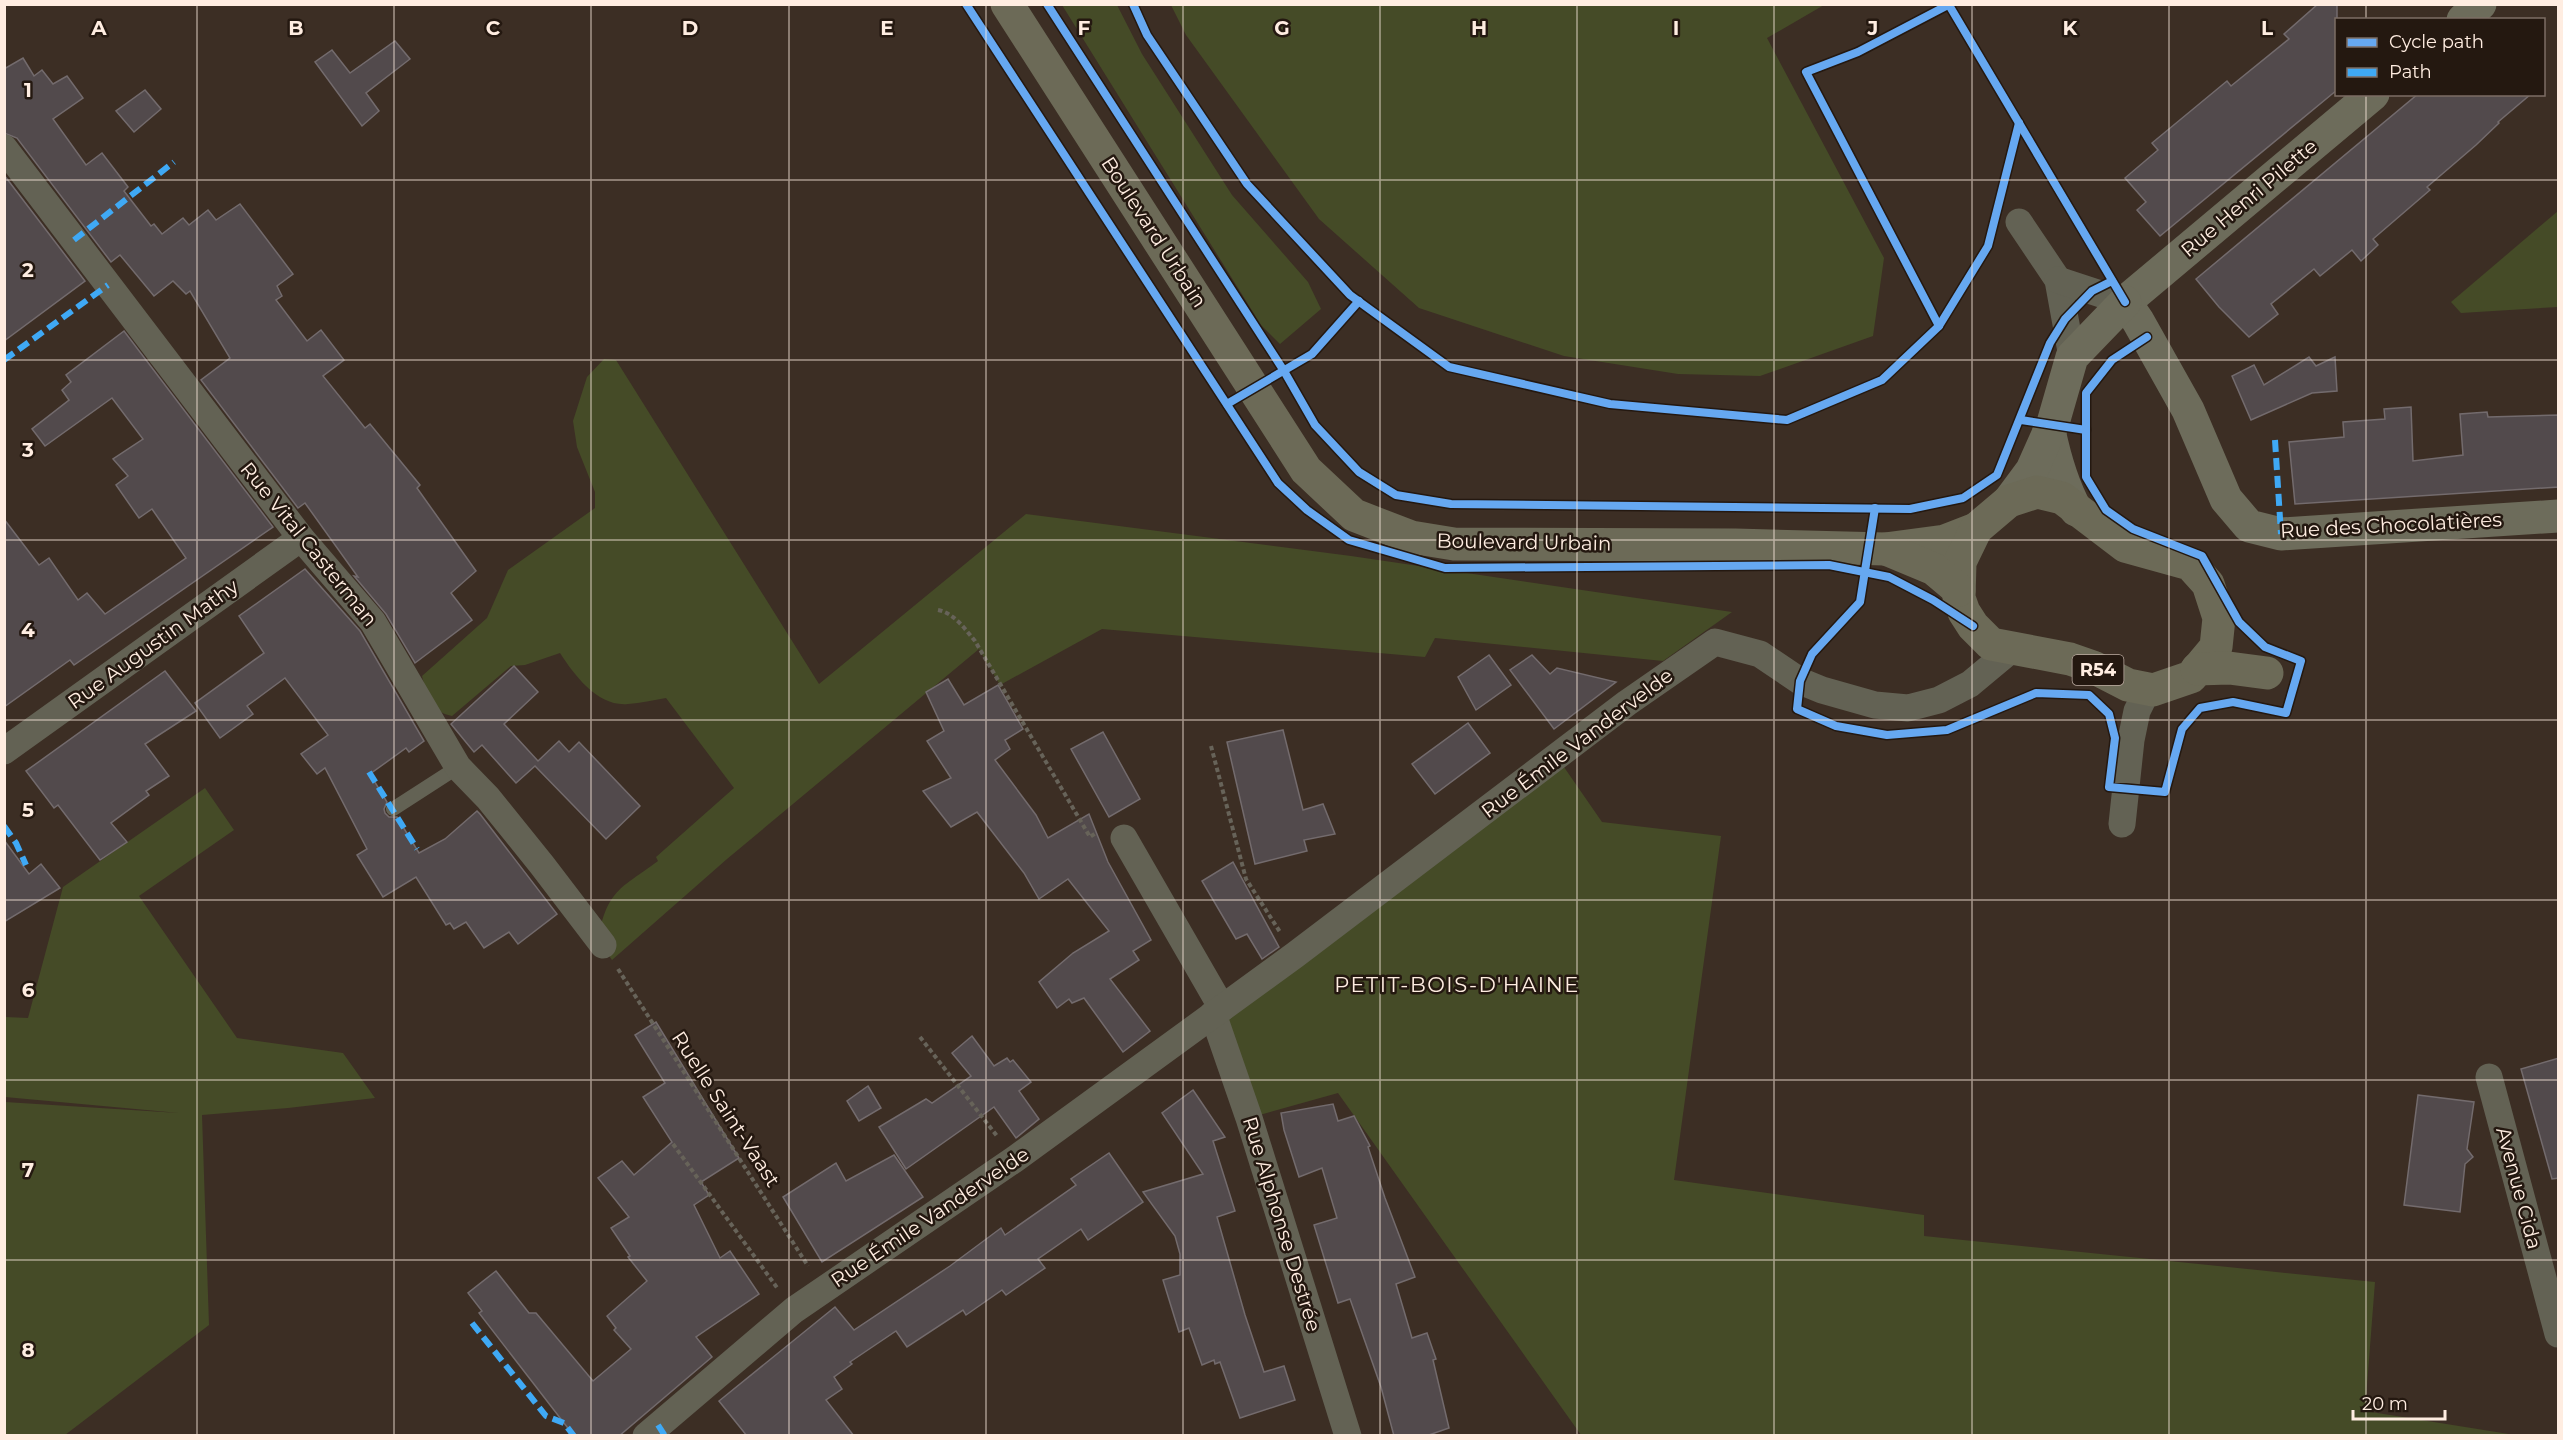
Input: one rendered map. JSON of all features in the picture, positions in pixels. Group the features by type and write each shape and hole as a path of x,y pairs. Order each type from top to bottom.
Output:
{"main road":[{"name":"Boulevard Urbain","path":"1007,4 1306,470 1354,515 1411,537 1454,544 1735,545 1885,549 1945,541 1976,530"},
{"name":"R54","path":"2037,492 2062,498 2076,510 2125,546 2190,564 2208,584 2219,618 2216,647 2191,677 2153,690 2128,686 2070,659 1991,644 1973,626 1964,612 1959,590 1960,562 1976,530 2009,501 2037,492"},
{"name":"Boulevard Urbain","path":"1885,549 1934,569 1959,590"},
{"name":"R54","path":"2197,669 2229,668 2267,673"}],"street":[{"path":"2465,18 2480,4"},
{"name":"Rue Henri Pilette","path":"2009,501 2032,470 2049,430 2072,357 2125,302 2371,96"},
{"name":"Rue Vital Casterman","path":"4,148 301,538 373,622 458,767 488,798 603,945"},
{"path":"2019,222 2058,280 2072,357"},
{"path":"2058,280 2125,302"},
{"name":"Rue des Chocolatières","path":"2125,302 2188,410 2226,499 2249,526 2281,534 2559,516"},
{"name":"Rue Henri Pilette","path":"2049,430 2065,489 2076,510"},
{"name":"Rue Augustin Mathy","path":"4,751 301,538"},
{"path":"1970,684 1977,660 1973,626"},
{"name":"Rue Émile Vandervelde","path":"646,1436 794,1310 1015,1159 1295,955 1627,703 1715,642 1760,654 1800,681 1822,690 1875,705 1908,708 1939,700 1970,684 2015,649"},
{"path":"2117,680 2128,714 2131,740"},
{"path":"2122,824 2131,740 2137,711 2148,689"},
{"path":"1112,835 1218,1011"},
{"name":"Rue Alphonse Destrée","path":"1218,1011 1348,1436"},
{"name":"Avenue Cida","path":"2489,1077 2559,1334"}],"lane":[{"path":"393,809 458,767"}],"path":[{"path":"938,610 946,611 975,641 1090,837 1112,835"},
{"path":"1211,746 1246,879 1295,955"},
{"path":"920,1037 1015,1159"},
{"path":"673,1144 794,1310"}],"green space":[{"path":"1062,5 1117,5 1142,54 1232,195 1308,282 1321,309 1280,344 1261,325"},
{"path":"1171,5 1824,5 1767,38 1884,258 1873,336 1760,376 1678,374 1564,356 1419,308 1319,219 1186,35"},
{"path":"2558,211 2558,307 2461,313 2451,302"},
{"path":"604,359 616,360 819,684 1026,514 1351,556 1732,612 1663,661 1435,638 1425,657 1102,629 1000,685 979,649 727,859 612,960 598,940 611,900 625,885 658,861 656,857 734,788 666,698 628,704 607,701 580,680 560,653 525,665 511,666 452,716 439,711 431,702 422,676 487,618 508,570 595,508 595,492 577,447 573,421 587,377"},
{"path":"1557,757 1602,822 1721,836 1674,1180 1924,1215 1924,1236 2375,1282 2365,1411 2515,1435 1581,1435 1338,1093 1249,1118 1222,1008"},
{"path":"205,788 234,830 139,896 237,1038 343,1053 375,1098 202,1115 209,1325 65,1435 5,1435 5,1102 179,1113 5,1097 5,1017 28,1018 63,887"}],"building":[{"path":"2318,4 2337,4 2335,92 2160,236 2137,210 2146,202 2125,178 2158,150 2152,143 2227,81 2231,86 2289,39 2284,34"},
{"path":"395,41 410,59 366,93 379,111 362,126 315,62 332,50 350,73"},
{"path":"23,58 34,76 42,70 53,84 67,76 83,98 53,119 86,165 102,153 128,187 124,191 151,226 154,224 162,234 183,218 189,225 208,210 216,220 240,204 293,274 277,286 282,296 276,300 307,341 321,330 344,360 323,376 365,428 370,424 420,485 417,488 476,571 451,593 472,620 415,663 386,614 354,576 358,577 305,503 298,508 201,380 230,358 190,291 186,294 173,281 154,296 120,255 111,262 17,138 4,133 4,69"},
{"path":"145,90 161,109 134,132 116,111"},
{"path":"2416,96 2529,96 2427,187 2430,190 2373,239 2378,245 2361,261 2352,250 2320,276 2314,269 2271,304 2278,314 2249,337 2219,307 2196,279"},
{"path":"4,175 85,281 4,341"},
{"path":"124,331 273,527 74,665 70,660 4,707 4,519 39,565 49,558 78,600 87,593 105,614 186,558 152,509 139,518 116,485 128,476 113,459 143,439 112,398 45,446 32,429 69,400 62,390 71,382 66,375"},
{"path":"2309,357 2316,366 2335,357 2337,391 2312,393 2251,420 2232,376 2254,365 2264,385"},
{"path":"2411,407 2413,461 2463,455 2460,414 2487,412 2488,417 2559,415 2559,487 2295,504 2289,442 2344,437 2343,422 2385,419 2384,409"},
{"path":"305,569 360,631 424,741 409,752 406,748 370,774 387,802 385,813 389,817 397,817 419,853 445,839 477,811 557,914 518,944 509,932 484,948 466,922 454,929 450,923 446,925 416,877 383,897 357,855 367,849 325,768 317,774 301,754 328,735 285,678 247,706 253,714 220,738 195,703 264,653 239,616"},
{"path":"1489,655 1511,685 1476,710 1458,677"},
{"path":"1532,655 1550,674 1557,668 1616,682 1554,729 1510,670"},
{"path":"514,666 538,692 504,724 538,761 559,741 569,752 579,742 640,806 606,839 535,766 516,783 482,745 474,752 451,724"},
{"path":"165,671 196,711 145,744 169,776 146,791 149,795 111,823 127,842 100,860 58,805 54,808 26,771"},
{"path":"948,679 964,705 998,685 1023,729 1005,740 1010,749 995,760 1036,815 1048,838 1089,814 1108,862 1151,940 1133,951 1139,960 1110,979 1150,1031 1123,1052 1084,998 1072,1003 1069,999 1057,1008 1039,982 1073,953 1109,931 1068,879 1039,899 1024,873 977,812 951,827 923,791 951,778 927,741 944,731 926,692"},
{"path":"1468,723 1490,753 1435,794 1412,764"},
{"path":"1283,730 1303,810 1323,804 1335,834 1304,840 1307,851 1255,864 1227,742"},
{"path":"1103,732 1140,799 1109,817 1071,749"},
{"path":"4,840 29,874 41,864 60,888 4,922"},
{"path":"1233,862 1279,947 1262,959 1247,934 1236,939 1202,881"},
{"path":"656,1022 739,1158 701,1182 709,1195 694,1205 720,1258 730,1251 759,1294 696,1337 712,1357 619,1436 574,1436 479,1313 482,1311 468,1293 496,1271 529,1313 536,1313 593,1381 631,1349 614,1330 616,1328 607,1316 647,1281 628,1257 630,1256 611,1228 629,1217 598,1178 622,1161 634,1175 672,1142 643,1097 665,1083 635,1035"},
{"path":"972,1036 994,1066 1007,1058 1010,1062 1013,1060 1031,1082 1019,1091 1039,1119 1016,1138 994,1107 906,1169 879,1127 926,1099 932,1103 971,1076 952,1053"},
{"path":"2559,1058 2559,1178 2552,1179 2521,1069"},
{"path":"868,1086 881,1108 859,1121 847,1101"},
{"path":"1193,1090 1225,1137 1213,1141 1235,1211 1217,1217 1245,1315 1264,1372 1284,1366 1295,1400 1240,1418 1220,1362 1215,1364 1214,1360 1202,1365 1189,1328 1179,1332 1163,1280 1180,1275 1180,1254 1175,1236 1143,1192 1203,1174 1162,1113"},
{"path":"2418,1095 2474,1102 2467,1149 2473,1157 2465,1164 2460,1212 2404,1205"},
{"path":"1333,1104 1338,1121 1354,1116 1370,1146 1368,1147 1385,1198 1415,1277 1396,1284 1412,1338 1427,1333 1436,1359 1433,1360 1449,1428 1426,1436 1394,1436 1381,1387 1350,1299 1338,1303 1314,1225 1337,1218 1322,1168 1299,1177 1284,1130 1281,1113"},
{"path":"1109,1153 1143,1202 1088,1240 1081,1229 1038,1259 1045,1268 1006,1295 1002,1290 966,1315 963,1310 907,1347 896,1331 850,1362 852,1364 834,1377 842,1389 826,1400 854,1436 747,1436 719,1401 835,1307 854,1330 950,1266 1001,1228 1005,1235 1076,1185 1071,1179"},
{"path":"894,1155 923,1197 822,1262 783,1197 836,1163 846,1181"}],"marked path":[{"path":"74,240 174,162"},
{"path":"4,360 108,285"},
{"path":"2275,440 2281,534"},
{"path":"369,772 417,849"},
{"path":"4,826 16,843 26,865"},
{"path":"472,1323 546,1416 564,1423 574,1436"},
{"path":"658,1425 665,1436"}],"cycle path":[{"path":"966,4 1278,483 1307,510 1349,540 1445,568 1829,565 1889,577 1933,600 1973,626"},
{"path":"1047,4 1284,371 1315,425 1359,472 1396,495 1451,504 1910,509 1963,498 1997,475 2050,343 2065,319 2092,291 2112,281"},
{"path":"1133,4 1147,35 1247,184 1350,295 1449,367 1610,404 1787,420 1882,380 1939,326 1806,72 1858,52 1950,4"},
{"path":"1949,5 2125,302"},
{"path":"1939,326 1988,246 2019,123"},
{"path":"1227,404 1312,354 1359,301"},
{"path":"2086,430 2086,393 2112,360 2147,337"},
{"path":"1875,508 1860,602 1812,654 1800,681 1797,709 1836,726 1887,735 1947,730 2036,693 2089,695 2109,714 2115,738 2109,787 2165,792 2182,729 2200,708 2233,702 2286,713 2301,661 2265,647 2239,622 2202,556 2133,529 2106,510 2086,477 2086,430 2021,420"}],"district":[{"name":"PETIT-BOIS-D'HAINE","path":"1457,985"}]}
